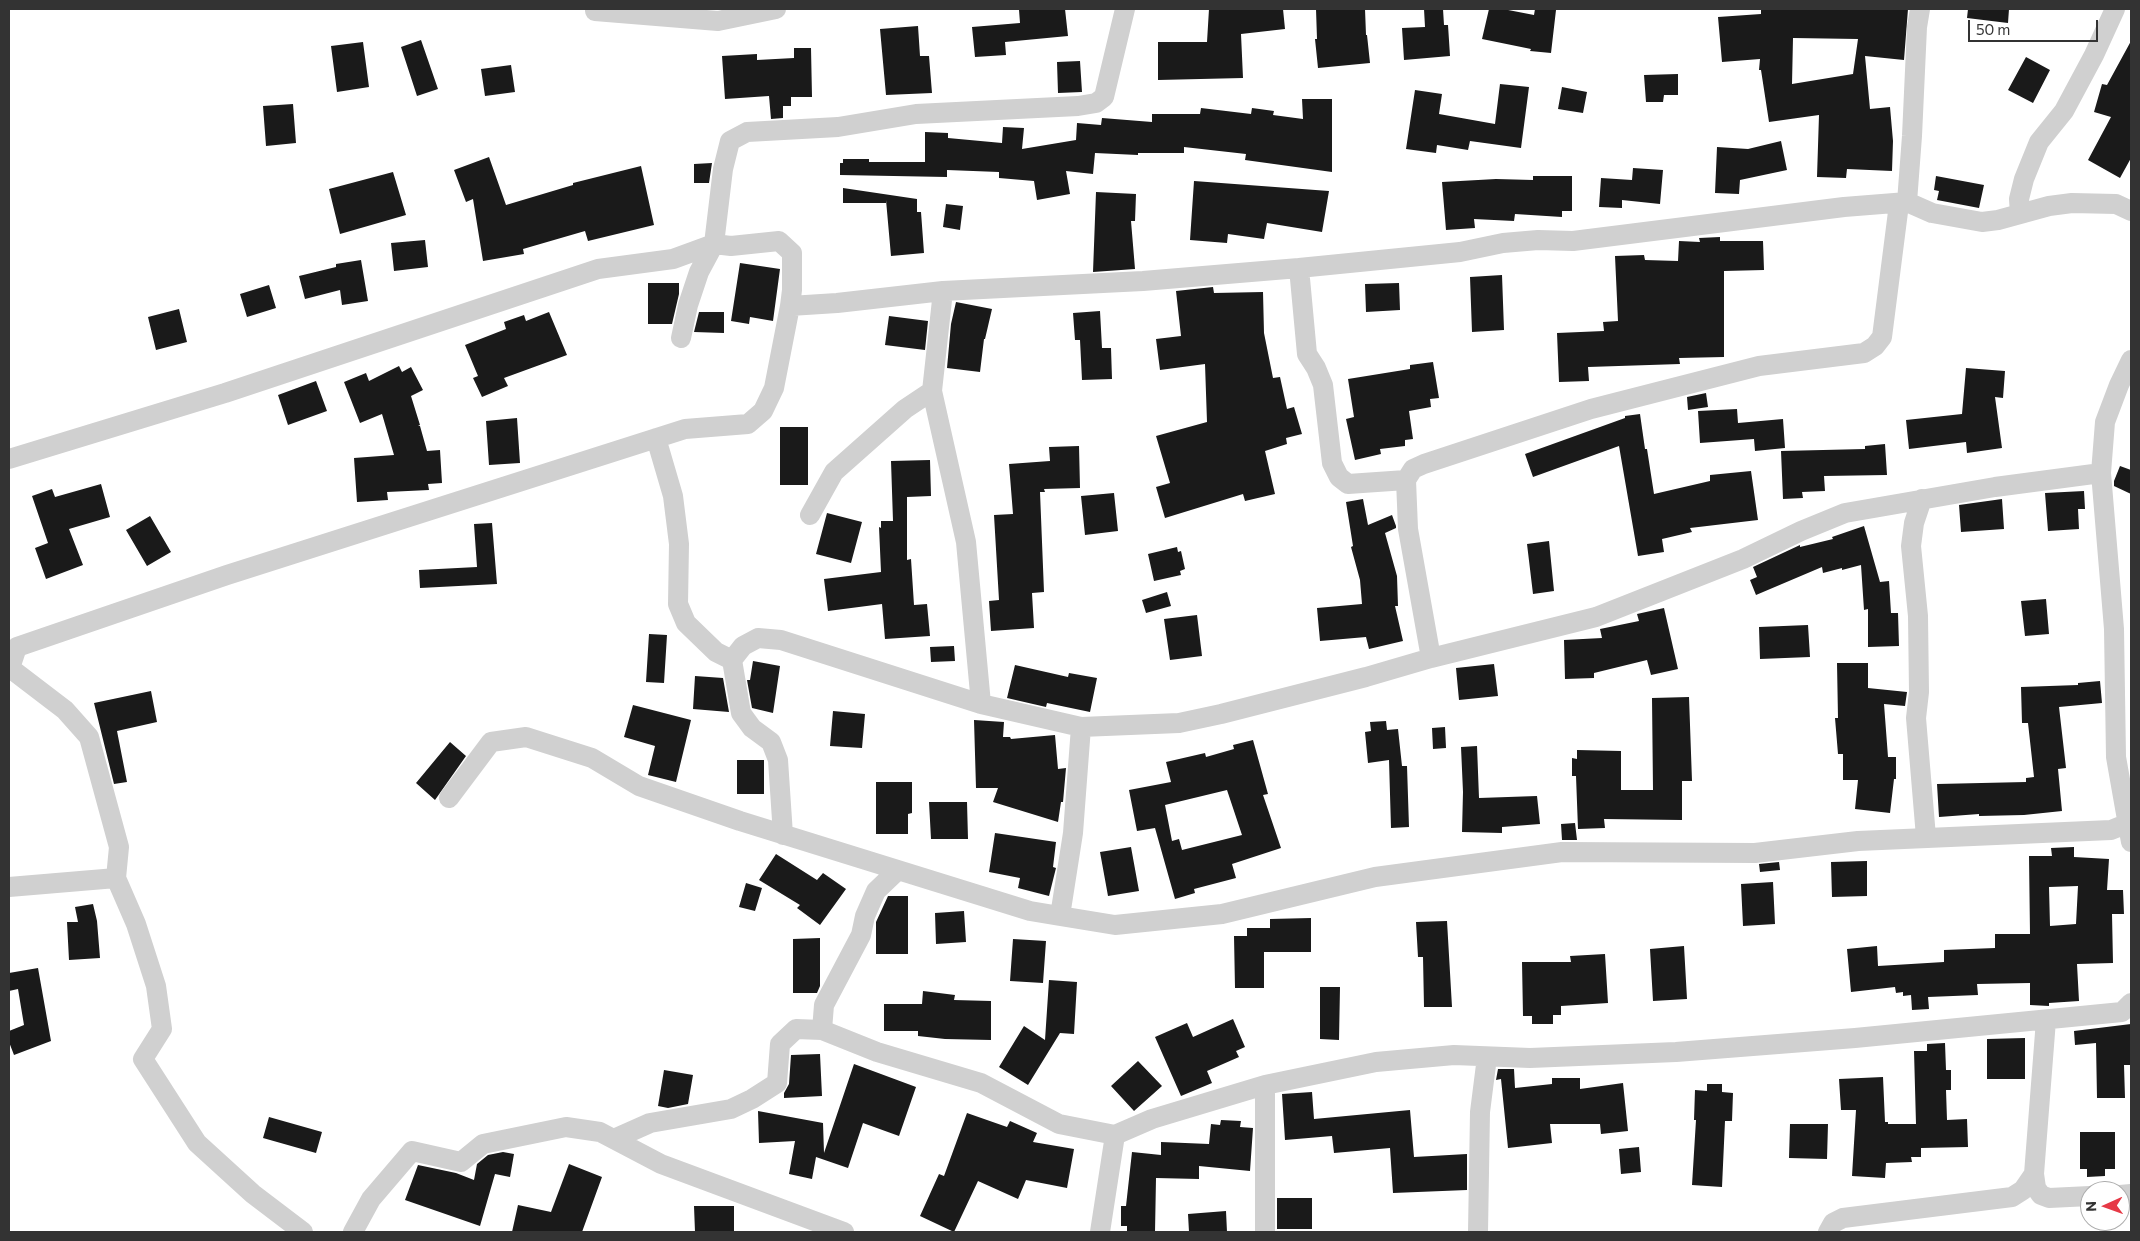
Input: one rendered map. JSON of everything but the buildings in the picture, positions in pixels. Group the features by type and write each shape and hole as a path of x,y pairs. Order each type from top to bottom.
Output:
{"street":[{"path":"595,11 718,21 776,9"},
{"path":"682,338 688,305 699,272 714,244 723,169 730,141 747,132 838,127 916,114 1096,104 1104,97 1125,9"},
{"path":"1431,658 1408,529 1406,480 1413,469 1591,409 1758,366 1864,353 1875,346 1882,337 1912,136 1917,27 1920,9"},
{"path":"2020,214 2019,199 2024,179 2039,142 2064,110 2094,55 2115,9"},
{"path":"790,306 837,303 943,291 1143,281 1300,268 1460,252 1503,243 1538,240 1573,241 1844,207 1903,203 1932,213 1982,222 2049,206 2088,203 2116,204 2131,211"},
{"path":"9,459 224,393 598,269 674,258 714,244 731,246 780,241 792,253 790,306 774,388 763,412 748,424 685,429 227,575 16,647 9,668 65,710 89,737 118,847 116,878 136,924 156,986 162,1029 143,1059 197,1143 253,1194 303,1232"},
{"path":"1300,268 1307,354 1322,385 1332,464 1339,477 1348,484 1406,480"},
{"path":"943,291 932,391 966,542 980,704"},
{"path":"449,798 491,742 526,737 592,758 639,786 784,834 1030,911 1115,925 1222,914 1376,877 1562,852 1755,853 1858,841 2130,829 2116,757 2114,629 2101,473 2105,422 2119,384 2131,360"},
{"path":"810,515 834,472 905,409 932,391"},
{"path":"656,438 673,496 679,544 678,604 686,623 716,652 732,660"},
{"path":"784,834 778,760 771,742 752,728 742,713 732,660 743,646 758,638 781,640 980,704 1081,727 1187,721 1596,617 1743,559 1801,531 1846,513 1922,499 2101,473"},
{"path":"1922,499 1914,523 1912,546 1918,616 1919,692 1916,718 1926,837"},
{"path":"1060,916 1074,833 1081,727"},
{"path":"822,1030 824,1005 861,935 865,916 876,891 898,870"},
{"path":"9,887 116,878"},
{"path":"614,1139 650,1123 731,1109 752,1099 777,1083 780,1044 796,1029 822,1030 878,1052 980,1083 1059,1124 1115,1135 1152,1119 1265,1085 1376,1062 1454,1055 1539,1058 1676,1052 2046,1020 2128,1009"},
{"path":"2046,1020 2034,1174 2036,1188 2041,1195 2049,1198 2080,1196"},
{"path":"1478,1232 1480,1112 1487,1057"},
{"path":"1264,1232 1265,1085"},
{"path":"353,1232 371,1199 412,1151 461,1162 483,1144 566,1127 600,1132 661,1164 844,1232"},
{"path":"1100,1232 1115,1135"},
{"path":"1828,1232 1832,1223 1843,1218 2012,1197 2023,1190 2034,1174"}]}
